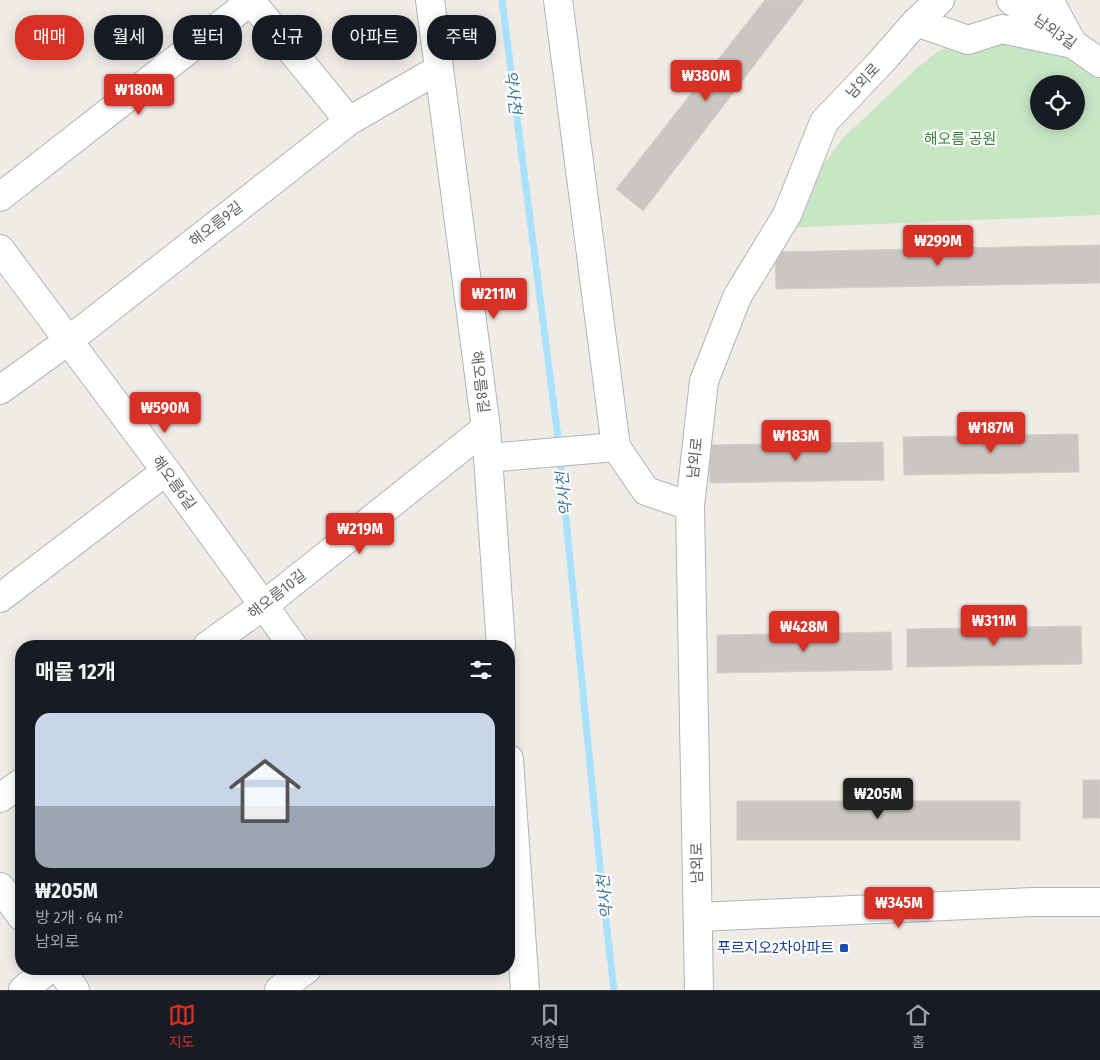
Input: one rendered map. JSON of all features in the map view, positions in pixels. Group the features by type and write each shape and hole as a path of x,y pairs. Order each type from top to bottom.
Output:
{"street":[{"path":"0,197 251,0 349,120"},
{"name":"해오름8길","path":"430,0 486,428 500,640"},
{"path":"558,0 616,447 646,491 690,506"},
{"name":"남외로","path":"699,990 690,506 704,381 738,297 787,215 824,122 916,22 940,0"},
{"name":"남외3길","path":"1011,0 1100,63"},
{"path":"1049,0 1073,44"},
{"path":"916,22 968,40 1002,29 1073,44"},
{"name":"해오름9길","path":"0,390 68,341 349,120 439,69"},
{"name":"해오름6길","path":"0,249 166,471 288,640"},
{"name":"해오름10길","path":"215,640 263,606 486,428"},
{"path":"488,458 616,447"},
{"path":"0,598 166,471"},
{"path":"0,798 15,787"},
{"path":"0,887 15,908"},
{"path":"698,917 1033,902 1100,902"},
{"path":"515,921 516,948 524,990"},
{"path":"23,990 42,975"},
{"path":"64,975 75,990"},
{"path":"278,990 299,975"}],"green space":[{"name":"해오름 공원","path":"1002,29 1100,63 1100,215 780,228 787,215 842,139 916,69 938,51"}],"building":[{"path":"765,0 804,0 643,211 616,189"},
{"path":"1100,245 1100,283 776,289 775,252"},
{"path":"1078,434 1079,472 904,475 903,437"},
{"path":"883,442 884,480 710,483 709,445"},
{"path":"1081,626 1082,664 907,667 907,629"},
{"path":"891,632 892,670 717,673 717,635"},
{"path":"1083,780 1100,780 1100,818 1083,818"},
{"path":"737,801 1020,801 1020,840 737,840"}],"waterway":[{"name":"약사천","path":"502,0 559,446"},
{"name":"약사천","path":"560,457 602,887 614,990"}],"place":[{"name":"푸르지오2차아파트","path":"844,948"}]}
